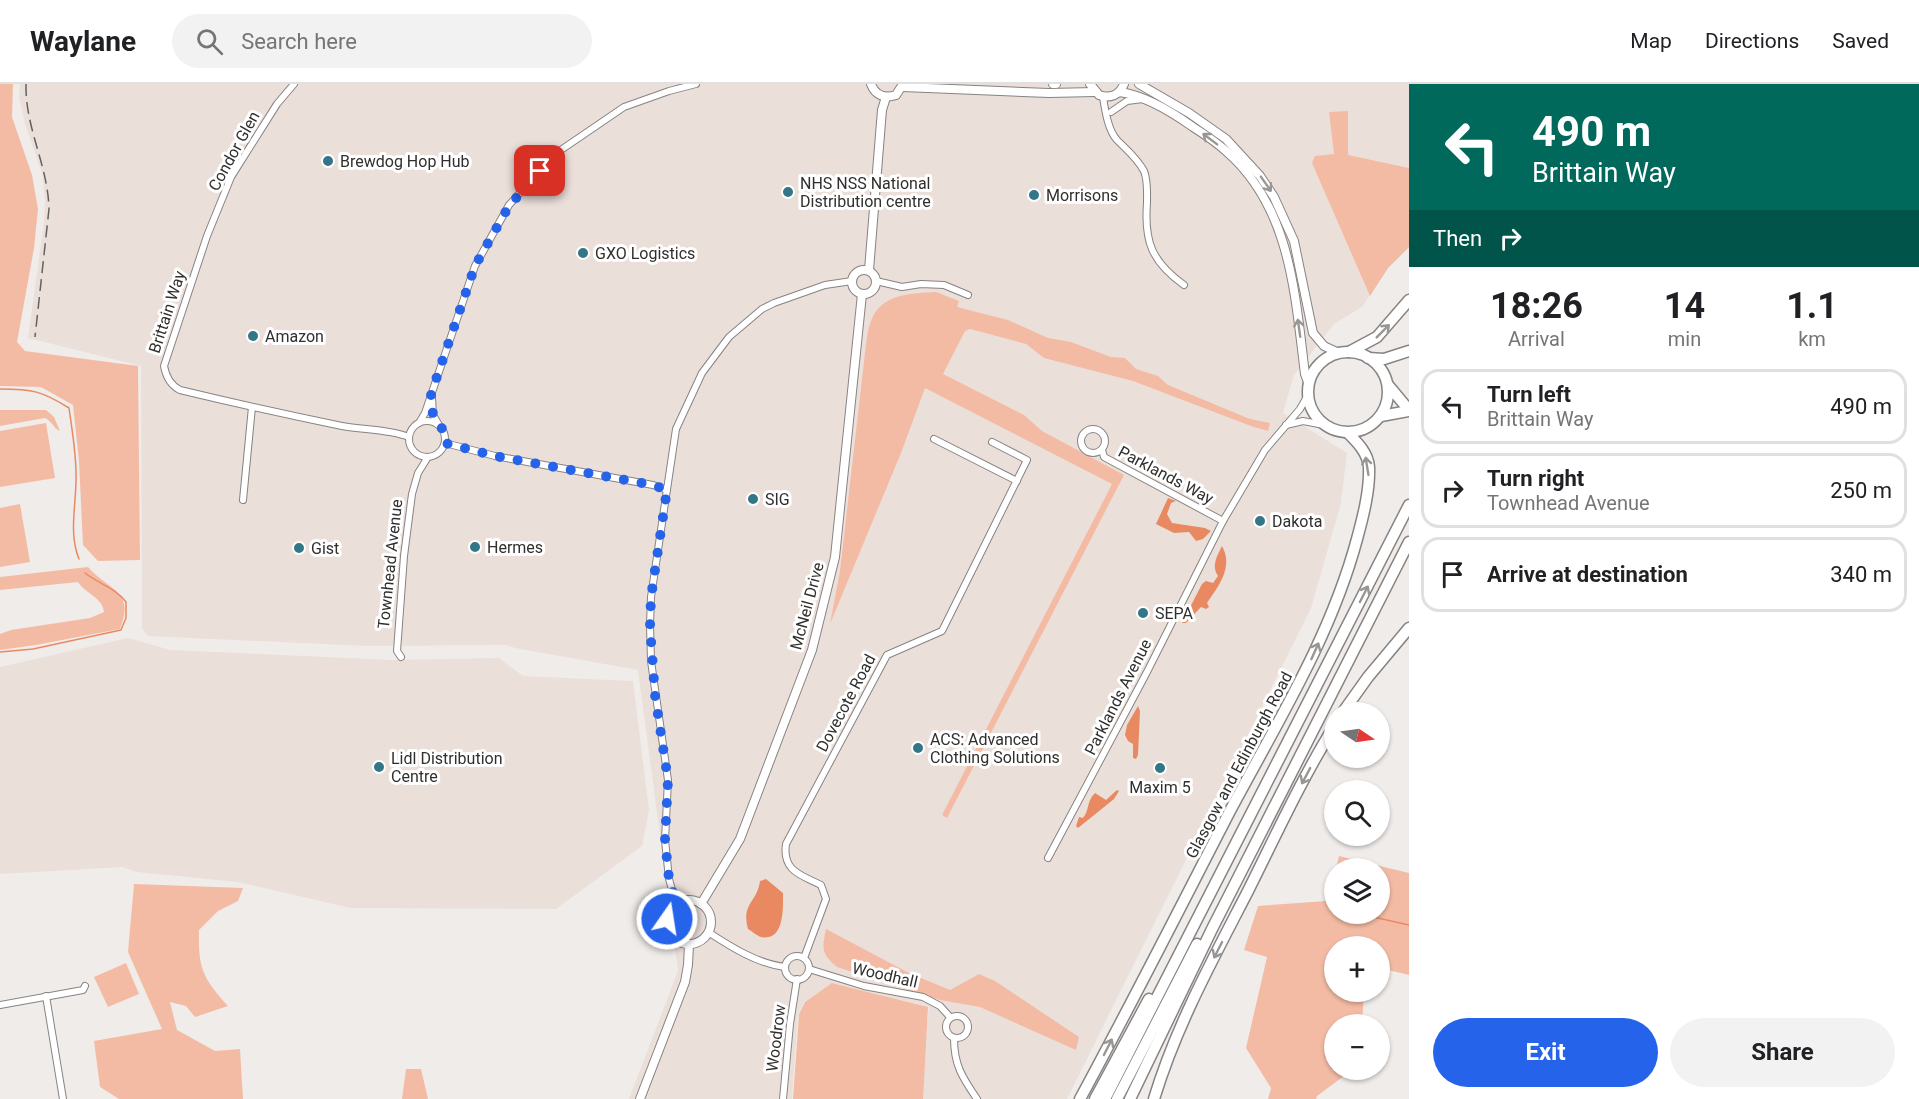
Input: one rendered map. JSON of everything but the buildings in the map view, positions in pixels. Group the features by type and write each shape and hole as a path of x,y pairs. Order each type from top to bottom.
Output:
{"highway":[{"path":"1388,385 1388,401 1381,416 1370,426 1348,433 1336,431 1324,425 1313,412 1308,390 1319,365 1325,360 1377,337 1409,300"},
{"path":"1344,353 1384,359 1409,351"},
{"path":"1368,357 1381,369 1388,385 1409,410 1381,416"},
{"name":"Glasgow and Edinburgh Road","path":"1080,1099 1312,658 1336,605 1350,566 1361,522 1368,475 1367,459 1360,446 1348,433"},
{"path":"1105,1099 1409,505"},
{"path":"1328,702 1409,542"},
{"path":"1350,702 1409,628"},
{"path":"1117,1099 1224,892 1324,709"},
{"path":"1130,1099 1212,929 1324,709"},
{"path":"1154,1099 1172,1046 1192,1003 1306,775 1324,744"},
{"path":"1095,1099 1260,795"}],"street":[{"name":"Condor Glen","path":"207,236 231,177 277,104 294,84"},
{"path":"431,394 433,415 445,435 445,443 438,454 428,457 418,455 411,447 411,431 425,413 431,394 475,266 509,206 555,154 624,107 696,84"},
{"path":"871,84 875,92 886,97 896,95 903,86 1049,93 1099,94 1119,91 1133,94 1184,120 1227,151 1246,173 1268,206 1285,245 1290,266 1308,390"},
{"path":"1090,84 1099,94 1116,139 1138,161 1145,174 1148,186 1145,226 1153,253 1164,269 1184,285"},
{"path":"1139,84 1189,113 1226,139 1260,176 1274,197 1294,241 1313,333 1324,346 1344,353"},
{"path":"1109,122 1119,91"},
{"path":"869,270 858,271 852,281 853,288 862,294 871,292 876,281 869,270 880,132 886,97"},
{"path":"1111,112 1127,101 1144,99"},
{"name":"Brittain Way","path":"207,236 164,366 166,375 173,386 180,390 252,407 354,428 410,436"},
{"path":"676,904 669,879 665,840 668,780 655,695 650,626 651,597 676,429 702,373 729,338 762,309 825,285 852,281"},
{"path":"876,281 902,287 921,284 944,285 969,295"},
{"name":"McNeil Drive","path":"701,904 740,839 812,650 835,557 862,294"},
{"name":"Parklands Avenue","path":"1048,858 1147,672 1223,521 1259,459 1286,425 1308,390"},
{"path":"243,500 252,407"},
{"path":"418,423 430,421 440,426"},
{"path":"1286,425 1303,421 1324,425"},
{"path":"934,439 1017,481"},
{"name":"Dovecote Road","path":"804,957 826,899 821,885 795,871 787,863 784,855 786,844 887,655 942,631 1027,460 992,442"},
{"path":"445,443 495,456 653,485 667,490"},
{"name":"Parklands Way","path":"1102,450 1104,457 1223,521"},
{"name":"Townhead Avenue","path":"401,657 397,651 404,556 412,494 418,473 418,455"},
{"name":"Townhead Avenue","path":"418,473 428,457"},
{"path":"689,900 706,908 711,920 708,933 700,941 688,944 674,939 667,926 668,913 676,904 689,900"},
{"path":"708,933 754,958 775,966 785,967"},
{"path":"640,1099 685,982 688,944"},
{"path":"793,956 804,957 809,969 804,977 797,980 790,978 785,967 787,961 793,956"},
{"name":"Woodhall","path":"809,969 864,986 923,998 940,1006 950,1017 961,1016 968,1024 964,1035 954,1038"},
{"name":"Woodrow","path":"783,1099 790,1024 797,980"},
{"path":"0,1005 82,990 85,986"},
{"path":"46,996 63,1099"},
{"path":"950,1017 945,1028 954,1038 954,1052 959,1072 977,1099"}],"shaded area":[{"path":"0,84 13,84 12,117 32,175 38,209 34,248 17,342 25,351 138,366 140,560 98,561 83,545 79,461 73,405 41,387 0,386"},
{"path":"20,84 1409,84 1409,247 1388,268 1362,307 1334,324 1294,375 1283,413 1347,453 1341,503 1311,608 1067,1099 920,1099 929,1007 833,983 804,1002 798,1015 792,1099 629,1099 678,971 638,670 507,645 367,646 148,636 142,628 141,366 28,338 45,201 42,173 25,124 19,96"},
{"path":"1348,111 1348,155 1409,168 1409,247 1388,268 1370,296 1312,163 1315,156 1334,154 1329,112"},
{"path":"936,292 959,301 957,307 1008,320 1048,338 1071,342 1111,357 1125,358 1136,369 1158,376 1168,385 1250,419 1270,423 1268,431 1251,426 1133,381 1044,358 1026,344 970,329 965,331 943,374 1024,415 1042,431 1124,475 947,818 942,815 1112,484 925,388 901,453 830,624 840,571 870,324 875,312 889,300 907,294"},
{"path":"0,410 46,410 54,417 60,431 45,418 0,426"},
{"path":"46,423 55,478 0,487 0,431"},
{"path":"1168,498 1176,501 1171,503 1167,514 1172,523 1211,531 1203,539 1196,541 1189,532 1174,533 1156,524"},
{"path":"20,504 30,562 0,567 0,508"},
{"path":"1222,546 1225,554 1225,569 1220,583 1207,603 1209,607 1206,609 1201,607 1186,623 1182,623 1202,584 1206,581 1213,583 1218,576 1215,565"},
{"path":"88,567 118,592 122,599 125,607 120,629 0,650 0,634 11,630 90,618 104,612 101,603 78,582 0,590 0,577"},
{"path":"128,638 170,650 393,660 499,658 523,676 633,681 649,810 642,846 556,909 351,908 238,882 137,872 122,867 0,874 0,667"},
{"path":"1138,706 1140,711 1136,759 1133,758 1133,744 1125,735 1127,725"},
{"path":"1117,790 1119,791 1114,799 1078,828 1076,826 1079,817 1083,818 1085,815 1090,799 1095,793 1106,800"},
{"path":"1390,868 1409,873 1409,975 1390,970 1390,936 1324,936 1324,1002 1363,1002 1363,1014 1324,1014 1324,1080 1339,1080 1316,1099 1268,1099 1271,1088 1246,1048 1267,957 1244,950 1258,906 1324,901 1324,924 1390,924"},
{"path":"766,879 783,893 782,914 779,929 775,934 761,937 748,929 746,914 760,881"},
{"path":"134,884 243,888 238,901 218,911 199,930 201,964 204,972 213,988 228,1006 195,1017 186,1006 170,1002 177,1030 215,1051 240,1049 243,1099 119,1099 100,1087 94,1041 162,1029 128,952"},
{"path":"826,929 909,973 950,990 979,974 995,981 1079,1037 1076,1050 980,1007 940,1000 837,967 825,954"},
{"path":"126,963 139,994 108,1007 94,977"},
{"path":"832,983 928,1007 923,1099 793,1099 799,1014 805,1002"},
{"path":"406,1069 421,1069 428,1099 402,1099"}],"waterway":[{"path":"0,389 36,392 69,408 76,466 73,528 79,559"},
{"path":"1120,451 1172,477"},
{"path":"0,652 33,649 121,630 126,618 126,602 85,573"},
{"path":"1390,921 1409,925"}],"railway":[{"path":"26,84 29,116 45,177 49,209 35,337"}],"place":[{"name":"Brewdog Hop Hub","path":"328,161"},
{"name":"NHS NSS National Distribution centre","path":"788,192"},
{"name":"Morrisons","path":"1034,195"},
{"name":"GXO Logistics","path":"583,253"},
{"name":"Amazon","path":"253,336"},
{"name":"SIG","path":"753,499"},
{"name":"Dakota","path":"1260,521"},
{"name":"Hermes","path":"475,547"},
{"name":"Gist","path":"299,548"},
{"name":"SEPA","path":"1143,613"},
{"name":"ACS: Advanced Clothing Solutions","path":"918,748"},
{"name":"Lidl Distribution Centre","path":"379,767"},
{"name":"Maxim 5","path":"1160,768"}],"route":[{"path":"540,171 509,206 475,266 431,394 433,415 443,430 445,443 495,456 653,485 667,490 651,597 650,625 651,662 668,780 665,840 669,879 676,904 668,913 667,919"}]}
